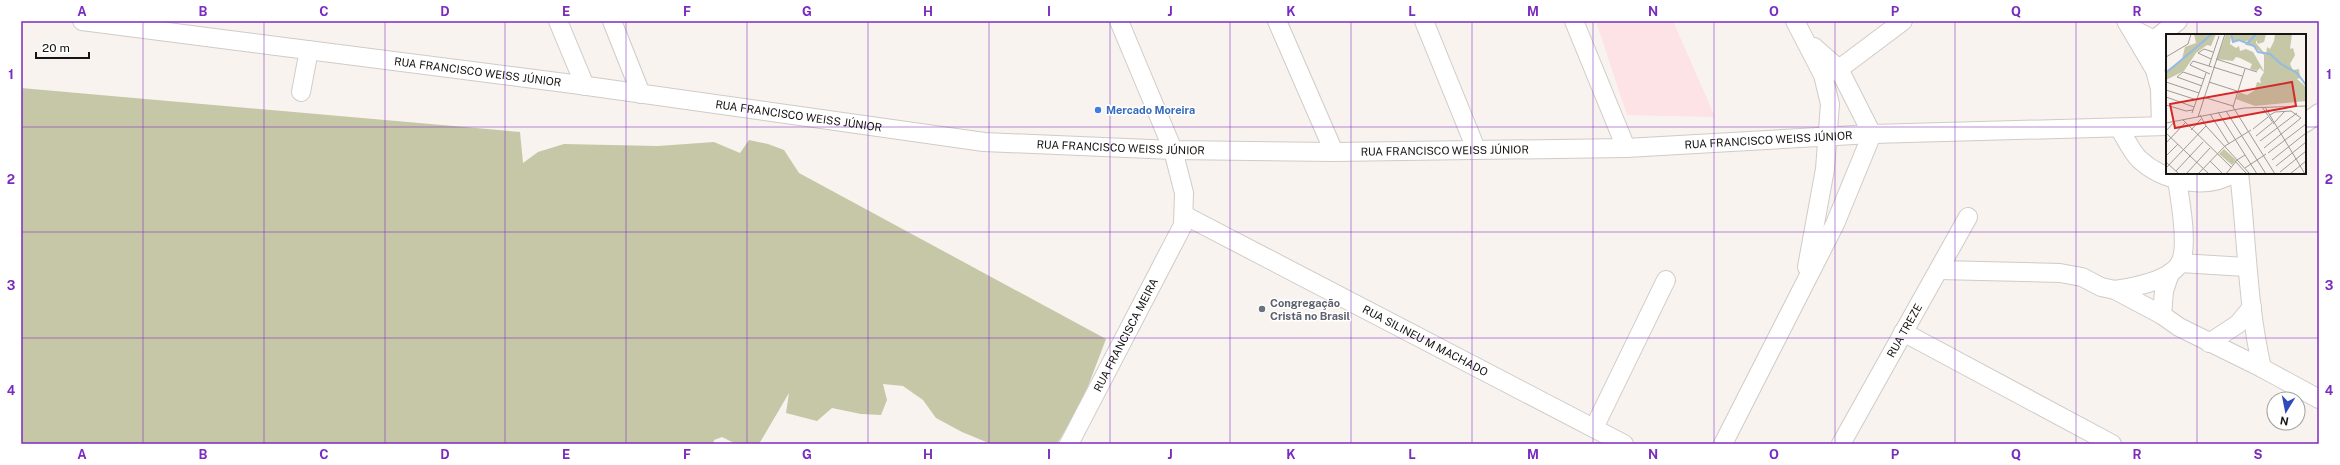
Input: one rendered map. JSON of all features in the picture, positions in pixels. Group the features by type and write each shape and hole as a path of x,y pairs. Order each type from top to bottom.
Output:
{"street":[{"name":"RUA FRANCISCO WEISS JÚNIOR","path":"82,21 585,86 984,142 1173,150 1334,152 1626,148 1829,138 1872,134 2164,126"},
{"path":"558,21 585,86"},
{"path":"612,21 641,94"},
{"path":"1119,21 1173,150 1184,193 1183,220"},
{"path":"1277,21 1334,152"},
{"path":"1424,21 1476,149"},
{"path":"1574,21 1626,148"},
{"path":"1723,444 1835,224 1872,134 1831,72 1807,41 1795,21"},
{"path":"1831,72 1903,21"},
{"path":"2148,44 2178,21"},
{"path":"2128,25 2166,60"},
{"path":"2148,44 2159,85 2164,126"},
{"path":"301,92 309,50"},
{"path":"1803,287 1825,169 1829,138 1831,72"},
{"path":"2306,122 2319,113"},
{"path":"2306,123 2319,123"},
{"path":"2119,128 2138,158 2152,169 2177,180 2204,182 2228,177 2232,174"},
{"path":"2239,174 2246,231 2246,267 2255,339 2262,368"},
{"path":"2162,315 2163,297 2175,268 2184,234 2177,180"},
{"name":"RUA TREZE","path":"1841,444 1968,217"},
{"name":"RUA SILINEU M MACHADO","path":"1183,220 1624,444"},
{"name":"RUA FRANCISCA MEIRA","path":"1069,444 1183,220"},
{"path":"2115,290 2147,284 2175,268 2246,267"},
{"path":"1939,270 2060,273 2082,277 2101,286 2115,290 2162,315 2179,327 2262,368 2319,399"},
{"path":"1594,428 1666,280"},
{"path":"2209,342 2238,324 2252,307"},
{"path":"1903,332 2112,444"}],"shaded area":[{"path":"1596,21 1673,21 1715,117 1627,115"}],"green space":[{"path":"21,88 520,132 523,163 538,152 564,144 658,146 714,142 740,153 749,140 768,144 784,150 799,173 1106,339 1082,402 1057,444 991,444 962,432 936,418 923,400 903,386 883,384 887,400 881,415 861,414 832,408 817,421 786,413 789,393 759,444 736,444 722,437 714,440 713,444 21,444"}],"place":[{"name":"Mercado Moreira","path":"1098,110"},
{"name":"Congregação Cristã no Brasil","path":"1262,309"}]}
